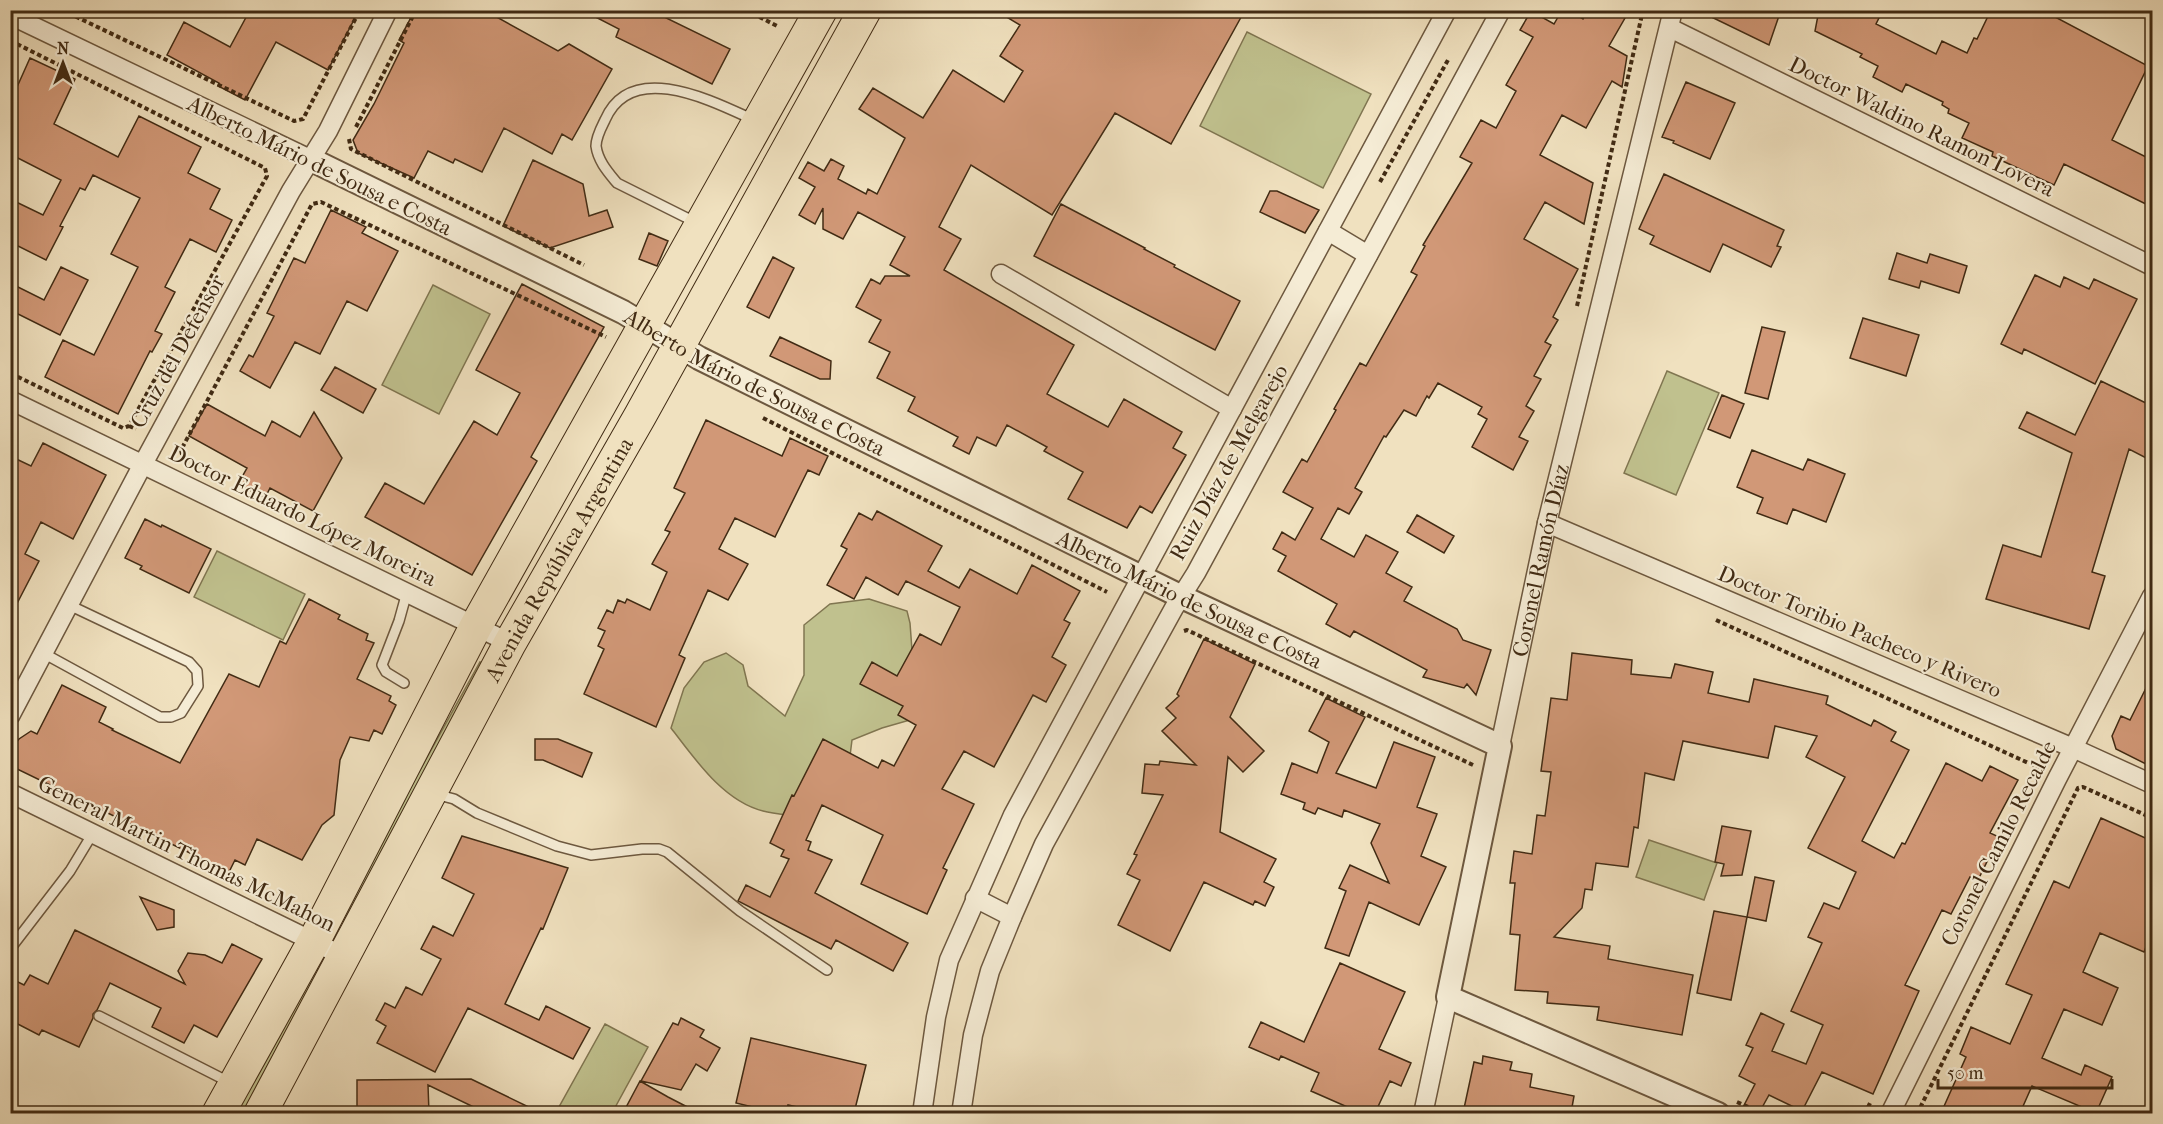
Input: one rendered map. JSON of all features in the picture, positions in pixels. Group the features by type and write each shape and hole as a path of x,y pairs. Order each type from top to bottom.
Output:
{"highway":[{"name":"Avenida República Argentina","path":"260,1113 510,643 640,416 865,10"},
{"name":"Avenida República Argentina","path":"218,1113 314,941 476,626 644,325 759,122 830,19"},
{"path":"808,114 808,86 830,19"}],"street":[{"name":"Cruz del Defensor","path":"10,716 143,464 310,159 328,131 388,10"},
{"name":"Ruiz Díaz de Melgarejo","path":"922,1113 936,1017 949,960 1013,815 1447,10"},
{"name":"Ruiz Díaz de Melgarejo","path":"961,1113 973,1035 990,971 1044,844 1182,597 1501,10"},
{"name":"Alberto Mário de Sousa e Costa","path":"10,15 623,312 678,346 1182,597 1500,746"},
{"name":"Doctor Waldino Ramon Lovera","path":"1672,19 2152,266"},
{"name":"Coronel Ramón Díaz","path":"1423,1113 1547,523 1672,19"},
{"path":"1328,231 1368,255"},
{"path":"1001,274 1232,409"},
{"name":"Doctor Eduardo López Moreira","path":"10,400 510,643"},
{"name":"Doctor Toribio Pacheco y Rivero","path":"1547,523 2152,784"},
{"name":"Coronel Camilo Recalde","path":"1890,1113 2152,596"},
{"name":"General Martin Thomas McMahon","path":"10,793 343,956"},
{"path":"975,898 1012,917"},
{"path":"1448,998 1718,1113"}],"lane":[{"path":"701,225 617,183 608,172 601,162 596,141 610,109 621,98 629,94 662,88 706,98 759,122"},
{"path":"404,683 386,672 382,665 399,621 407,592"},
{"path":"43,653 160,717 171,717 181,713 198,686 197,671 189,662 69,605"},
{"path":"430,793 446,795 477,813 557,846 591,855 642,849 659,849 667,852 740,911 827,970"},
{"path":"10,949 70,871 93,833"},
{"path":"99,1016 234,1084"}],"path":[{"path":"62,10 293,123 305,120 360,10"},
{"path":"416,10 348,141 351,149 594,270"},
{"path":"746,10 778,27"},
{"path":"10,42 265,168 270,178 129,426"},
{"path":"1376,189 1452,52"},
{"path":"265,168 268,163"},
{"path":"321,202 324,196"},
{"path":"183,459 181,450 312,204 321,202 607,338"},
{"path":"10,373 123,428 129,426 136,429"},
{"name":"Alberto Mário de Sousa e Costa","path":"762,417 1107,592 1109,586"},
{"path":"175,447 181,450"},
{"name":"Doctor Toribio Pacheco y Rivero","path":"1712,618 2035,766 2037,770"},
{"name":"Alberto Mário de Sousa e Costa","path":"1180,634 1186,630 1464,759 1473,764 1476,771"},
{"name":"Coronel Camilo Recalde","path":"1917,1113 2078,788 2083,787 2152,818"}],"green space":[{"path":"1247,32 1371,94 1323,188 1200,126"},
{"path":"433,285 490,314 439,414 382,385"},
{"path":"1667,371 1719,393 1676,495 1624,473"},
{"path":"217,551 305,594 283,640 194,597"},
{"path":"869,599 907,611 910,623 917,718 852,740 850,756 800,817 763,811 735,798 711,777 671,728 684,688 704,662 726,653 743,665 748,686 785,716 804,675 804,625 830,604"},
{"path":"480,662 483,663 344,922 340,914"},
{"path":"1649,840 1717,863 1704,900 1636,877"},
{"path":"316,967 321,974 244,1113 232,1114"},
{"path":"605,1024 648,1047 612,1113 571,1113 559,1107"}],"building":[{"path":"250,10 359,10 328,70 276,42 245,100 167,55 184,22 230,47"},
{"path":"415,10 484,10 558,51 569,44 612,69 572,140 562,134 552,154 504,128 482,172 455,159 453,163 428,151 414,178 358,153 353,140 374,104 404,43 399,40"},
{"path":"582,10 650,10 730,49 712,84 616,37 619,29"},
{"path":"995,10 1245,10 1171,144 1115,113 1052,215 971,165 939,227 961,239 944,270 1074,345 1047,394 1108,427 1124,399 1182,432 1173,448 1186,455 1152,513 1140,506 1127,528 1068,499 1083,472 1044,451 1047,447 1007,425 996,446 977,437 969,454 953,446 958,437 908,411 915,397 877,378 890,352 869,342 881,320 856,307 871,279 880,284 885,276 910,276 890,265 905,237 858,212 843,239 823,229 823,208 815,224 799,215 815,187 799,178 808,162 824,171 831,159 844,166 838,179 866,194 868,189 877,194 905,138 859,109 873,88 923,118 953,70 1004,102 1023,71 1000,56 1020,25"},
{"path":"1562,10 1568,10 1583,19 1587,10 1611,10 1625,18 1609,46 1627,56 1622,87 1612,81 1586,128 1562,115 1540,155 1593,183 1584,224 1545,202 1524,239 1578,269 1553,317 1558,320 1545,342 1551,345 1534,376 1541,379 1526,406 1534,411 1519,437 1528,441 1513,470 1472,447 1487,419 1478,414 1482,407 1438,383 1429,398 1427,396 1416,416 1404,410 1386,437 1384,436 1355,488 1362,492 1349,514 1338,508 1321,539 1354,557 1366,535 1398,552 1386,573 1412,587 1404,601 1457,629 1463,640 1491,650 1476,695 1467,684 1464,688 1423,677 1427,670 1354,631 1350,637 1326,624 1337,604 1278,571 1286,556 1273,549 1282,532 1295,540 1313,508 1283,492 1302,459 1307,462 1360,363 1366,366 1417,275 1411,272 1425,246 1423,245 1472,163 1460,157 1481,120 1496,128 1516,91 1506,85 1533,37 1520,30 1531,11 1554,24"},
{"path":"1697,10 1781,10 1769,45"},
{"path":"1819,10 1883,10 1876,24 1936,54 1942,41 1967,53 1974,38 1977,39 1991,10 2042,10 2148,66 2112,140 2152,160 2152,207 2064,164 2054,185 1992,156 1993,152 1962,138 1969,123 1948,113 1949,109 1942,105 1943,102 1906,84 1902,92 1873,77 1878,66 1860,57 1862,54 1815,31"},
{"path":"30,58 75,79 54,124 118,157 139,116 201,147 188,173 220,189 210,209 232,220 216,252 190,239 165,287 175,292 155,331 162,334 152,352 150,351 118,414 45,377 63,340 94,355 138,267 111,254 140,198 93,175 85,190 80,188 60,226 63,227 46,260 10,242 10,199 43,215 61,180 10,154 10,84 17,87"},
{"path":"1686,82 1735,103 1710,159 1662,137"},
{"path":"533,160 583,184 589,216 607,210 613,227 550,248 503,226"},
{"path":"1664,174 1784,230 1777,246 1781,247 1771,267 1723,244 1710,272 1650,244 1654,236 1639,229"},
{"path":"1270,191 1277,191 1319,210 1305,233 1260,212"},
{"path":"1061,204 1240,301 1215,350 1034,256"},
{"path":"331,210 366,227 362,233 398,251 367,311 347,301 320,354 295,342 270,388 240,371 249,355 253,357 274,316 267,313 294,258 305,263"},
{"path":"649,233 668,241 657,266 639,259"},
{"path":"1897,253 1927,263 1930,254 1967,266 1959,293 1921,281 1919,288 1889,279"},
{"path":"773,257 794,268 769,318 747,307"},
{"path":"61,267 88,280 60,335 10,310 10,283 44,300"},
{"path":"2035,275 2060,287 2064,277 2089,289 2094,279 2137,299 2095,384 2024,349 2022,354 2001,344"},
{"path":"522,284 604,327 531,457 537,461 472,575 365,517 385,483 424,504 474,421 497,435 520,393 476,370"},
{"path":"1863,318 1919,335 1906,376 1850,358"},
{"path":"1762,327 1785,332 1768,399 1745,393"},
{"path":"780,337 831,361 830,379 820,379 770,356"},
{"path":"335,367 376,389 363,413 321,390"},
{"path":"2101,381 2152,406 2152,461 2129,449 2092,572 2105,576 2089,629 1986,599 2003,545 2041,557 2072,453 2019,428 2027,412 2075,435"},
{"path":"1722,395 1744,404 1730,438 1708,429"},
{"path":"207,404 265,436 272,421 300,437 314,412 342,458 313,511 270,488 265,498 238,484 247,468 189,436"},
{"path":"706,420 782,456 790,438 828,456 819,475 808,470 775,537 735,518 719,549 748,564 728,600 708,590 679,655 685,658 656,727 584,694 604,649 598,646 605,631 598,628 607,610 613,613 618,600 625,603 627,599 650,610 667,572 652,564 670,532 665,530 685,493 674,488"},
{"path":"43,443 106,475 73,539 41,522 25,554 39,561 10,617 10,456 31,466"},
{"path":"1752,450 1803,470 1808,459 1845,474 1826,522 1793,509 1787,524 1757,513 1763,498 1737,487"},
{"path":"877,511 942,546 928,571 959,588 970,569 1017,594 1032,565 1080,591 1064,620 1070,623 1052,657 1066,665 1046,702 1033,695 994,767 964,751 942,789 974,804 943,868 947,870 927,914 861,884 883,835 822,805 806,840 811,842 808,850 832,860 815,893 908,943 893,971 836,940 831,949 738,901 746,885 770,897 789,859 781,856 784,850 770,843 792,795 794,796 823,739 878,768 882,760 894,766 916,725 898,715 903,706 860,684 872,662 897,676 920,634 941,645 960,607 906,581 898,595 866,577 854,599 827,585 847,549 841,546 859,513 872,520"},
{"path":"1417,515 1454,536 1444,553 1407,532"},
{"path":"145,519 211,549 189,593 140,569 142,566 125,558"},
{"path":"309,599 340,615 338,619 368,634 366,640 374,643 357,679 391,696 389,701 396,705 382,734 374,730 369,741 350,737 340,760 334,815 322,825 302,860 257,839 245,865 235,860 229,872 13,767 10,750 19,739 31,731 37,734 62,685 106,707 99,722 180,763 229,674 259,687 280,641 286,644"},
{"path":"1204,639 1255,664 1230,717 1264,751 1243,772 1228,757 1220,832 1276,859 1264,882 1274,887 1265,906 1255,901 1253,905 1204,882 1170,951 1118,925 1140,880 1127,874 1137,855 1134,854 1163,795 1142,793 1145,764 1159,765 1160,761 1196,765 1162,731 1176,718 1166,708 1179,696 1177,694"},
{"path":"1572,653 1632,660 1631,674 1671,678 1675,664 1713,672 1708,693 1749,702 1754,679 1828,696 1826,704 1871,726 1874,720 1896,732 1891,741 1909,750 1862,841 1894,858 1902,843 1905,844 1946,763 1982,781 1990,766 2018,780 1990,833 1999,837 1978,880 1970,877 1951,914 1942,910 1905,985 1919,991 1873,1094 1822,1072 1802,1111 1769,1095 1759,1113 1740,1113 1755,1084 1739,1076 1753,1048 1746,1045 1761,1013 1784,1024 1772,1051 1806,1064 1823,1025 1791,1011 1822,943 1808,937 1824,903 1839,909 1856,872 1808,848 1845,777 1806,757 1817,736 1775,726 1768,758 1683,741 1674,780 1645,773 1638,828 1634,827 1628,867 1596,863 1592,890 1585,889 1582,908 1554,937 1610,946 1608,959 1693,975 1682,1035 1597,1020 1599,1007 1547,1003 1548,992 1515,990 1520,935 1510,934 1515,883 1510,883 1514,851 1532,854 1537,815 1545,816 1551,772 1541,771 1551,698 1567,700"},
{"path":"2152,676 2152,767 2116,749 2112,736 2121,716 2130,720"},
{"path":"1326,698 1365,717 1336,773 1376,788 1394,742 1435,757 1417,807 1437,814 1421,856 1446,867 1419,925 1369,902 1349,956 1325,948 1346,891 1339,888 1350,865 1389,883 1371,843 1380,824 1344,810 1342,817 1318,808 1315,814 1303,809 1305,803 1281,794 1292,763 1317,773 1329,742 1309,731"},
{"path":"535,739 558,739 592,753 582,777 543,760 535,760"},
{"path":"2101,818 2152,841 2152,931 2144,952 2100,933 2083,972 2118,988 2102,1025 2064,1009 2042,1058 2081,1075 2085,1065 2112,1077 2096,1113 2032,1086 2020,1113 1941,1113 1966,1057 1960,1054 1971,1027 2010,1044 2032,995 2006,984 2054,881 2069,888"},
{"path":"1722,826 1751,831 1742,875 1721,876 1724,864 1715,862"},
{"path":"462,836 568,868 543,929 541,928 505,1004 539,1020 546,1006 590,1028 573,1059 468,1008 435,1072 377,1043 386,1026 376,1020 385,1003 395,1008 406,987 422,995 441,959 421,949 433,926 453,936 474,894 442,878"},
{"path":"1755,877 1774,881 1766,921 1747,917"},
{"path":"140,897 174,910 174,927 157,930"},
{"path":"1714,911 1747,917 1731,1000 1697,993"},
{"path":"75,930 185,984 178,971 188,953 205,955 222,963 232,944 262,959 217,1037 194,1025 184,1043 152,1027 161,1008 110,983 79,1047 42,1030 39,1035 10,1020 10,978 24,985 30,975 48,984"},
{"path":"1340,963 1405,992 1379,1049 1411,1063 1401,1086 1390,1081 1375,1113 1361,1113 1311,1091 1319,1073 1281,1056 1279,1060 1249,1047 1261,1022 1304,1042"},
{"path":"681,1018 704,1030 700,1037 720,1048 707,1071 696,1064 681,1090 641,1081 673,1023 678,1025"},
{"path":"751,1038 866,1065 854,1113 823,1113 788,1105 786,1113 778,1113 736,1103"},
{"path":"1483,1056 1512,1062 1510,1070 1532,1074 1530,1087 1574,1096 1571,1113 1463,1113 1474,1062 1482,1064"},
{"path":"471,1079 541,1113 486,1113 428,1085 429,1113 357,1113 357,1080"},
{"path":"640,1081 668,1097 699,1113 623,1113"}]}
